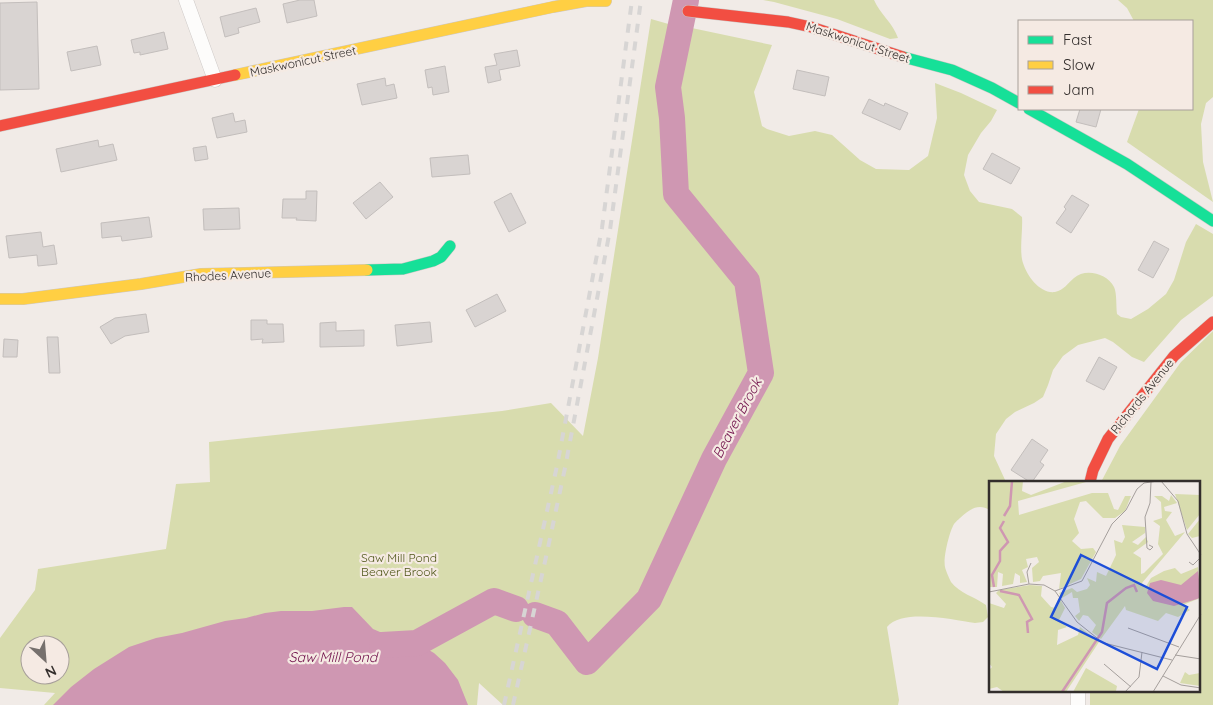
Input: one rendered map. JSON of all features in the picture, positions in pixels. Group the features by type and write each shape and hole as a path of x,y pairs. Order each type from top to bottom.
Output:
{"street":[{"path":"186,0 215,80"},
{"name":"Maskwonicut Street","path":"0,126 553,7 586,1 606,1"},
{"name":"Maskwonicut Street","path":"688,10 788,22 811,27 906,58 952,70 1018,102"},
{"path":"1031,110 1127,164 1213,221"},
{"name":"Rhodes Avenue","path":"0,298 23,299 141,284 201,274 403,269 441,257 450,246"},
{"name":"Richards Avenue","path":"1090,481 1093,470 1108,439 1174,356 1213,322"},
{"path":"1078,692 1078,705"}],"green space":[{"path":"763,0 874,0 898,38 890,39 837,19"},
{"path":"1118,0 1213,0 1213,97 1206,103 1201,124 1203,162 1213,202 1127,142 1139,110 1193,110 1193,20 1133,20 1127,8"},
{"name":"Saw Mill Pond Beaver Brook","path":"651,19 686,29 687,27 772,45 754,92 762,126 789,136 815,131 832,135 860,160 876,169 909,170 928,156 937,118 935,83 997,110 968,155 964,175 970,191 979,202 1012,209 1022,217 1021,253 1023,263 1035,283 1049,292 1058,291 1074,278 1084,273 1101,275 1111,282 1114,287 1117,314 1131,319 1148,309 1166,294 1174,280 1186,242 1196,224 1213,234 1213,296 1181,320 1144,362 1132,357 1105,338 1078,345 1063,356 1053,370 1043,397 1006,419 996,434 994,456 1006,481 989,481 989,510 982,507 974,508 954,524 948,540 945,558 945,567 951,582 963,592 986,605 988,617 983,622 975,623 929,617 904,618 894,621 887,627 899,700 898,705 503,705 479,683 477,705 44,705 55,693 0,688 0,638 35,590 38,569 166,549 176,484 210,482 209,442 502,411 551,403 583,436 598,358"},
{"path":"1213,331 1213,705 1090,705 1090,692 1200,692 1200,481 1102,481 1120,446 1181,362"}],"water":[{"name":"Saw Mill Pond","path":"352,607 373,629 408,638 434,653 445,663 458,680 468,705 53,705 71,687 94,669 129,647 156,638 265,613 312,611"}],"building":[{"path":"300,0 314,0 317,16 287,23 283,4"},
{"path":"37,2 39,89 0,90 0,3"},
{"path":"256,8 260,22 238,28 239,33 225,37 220,17"},
{"path":"164,32 168,49 140,55 140,52 134,53 131,40"},
{"path":"97,46 101,65 71,71 67,52"},
{"path":"517,50 520,66 499,70 501,80 488,83 485,67 497,65 494,54"},
{"path":"445,66 449,92 433,95 432,87 428,88 425,70"},
{"path":"797,70 829,77 825,96 793,89"},
{"path":"385,78 386,86 394,84 397,98 362,105 357,84"},
{"path":"869,99 884,106 885,103 908,113 900,130 862,113"},
{"path":"1080,110 1101,110 1096,127 1076,122"},
{"path":"233,113 235,122 245,120 247,132 217,138 212,118"},
{"path":"98,140 99,147 113,144 117,160 61,172 56,149"},
{"path":"206,146 208,159 195,161 193,148"},
{"path":"992,153 1020,168 1011,184 983,169"},
{"path":"468,155 470,174 432,177 430,158"},
{"path":"380,182 393,197 366,219 353,203"},
{"path":"306,191 317,191 316,221 282,218 283,199 306,199"},
{"path":"511,193 526,223 509,232 494,202"},
{"path":"1072,195 1089,205 1071,233 1056,223 1066,209 1064,207"},
{"path":"239,208 240,229 204,230 203,209"},
{"path":"149,217 152,237 122,241 121,236 102,238 101,223"},
{"path":"41,232 43,247 54,245 57,264 38,266 37,255 9,258 6,236"},
{"path":"1154,241 1169,249 1153,278 1138,270"},
{"path":"497,294 506,311 475,327 466,310"},
{"path":"146,314 149,332 125,336 111,344 100,327 115,318"},
{"path":"251,320 267,320 267,324 283,324 284,342 262,343 263,339 251,340"},
{"path":"336,322 336,331 364,330 364,346 320,347 320,323"},
{"path":"430,322 432,342 397,346 395,325"},
{"path":"47,337 58,337 60,373 49,373"},
{"path":"4,339 18,340 17,357 3,357"},
{"path":"1099,357 1117,367 1104,390 1086,381"},
{"path":"1032,439 1048,450 1040,462 1044,465 1033,481 1028,481 1011,470"}],"waterway":[{"name":"Beaver Brook","path":"535,615 557,623 587,662 649,599 714,459 761,373 747,281 676,194 672,118 668,87 686,0"},
{"name":"Beaver Brook","path":"382,645 417,643 494,601 516,609"}],"railway":[{"path":"504,705 557,466 602,228 632,0"},
{"path":"513,705 565,468 610,230 641,0"}],"traffic: fast":[{"path":"903,57 952,70 1018,102"},
{"path":"1031,110 1127,164 1213,221"},
{"path":"367,270 403,269 433,261 441,257 450,246"}],"traffic: slow":[{"path":"235,75 553,7 586,1 606,1"},
{"path":"0,299 23,299 141,284 201,274 367,270"}],"traffic: jam":[{"path":"688,11 788,22 811,27 903,57"},
{"path":"0,126 235,75"},
{"path":"1090,481 1093,470 1108,439 1174,356 1213,322"}]}
